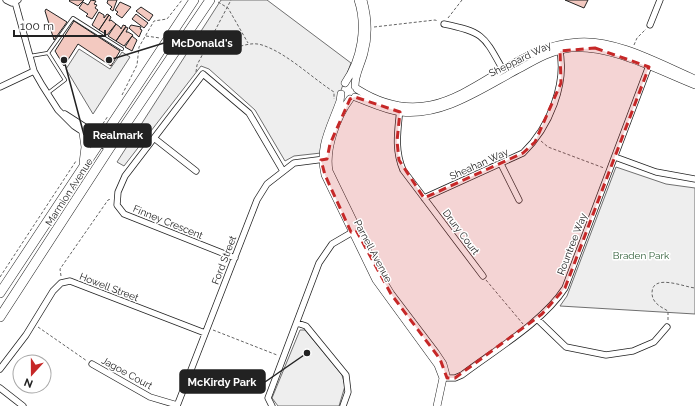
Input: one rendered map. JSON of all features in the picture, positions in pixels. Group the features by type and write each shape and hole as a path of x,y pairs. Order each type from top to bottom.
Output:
{"highway":[{"name":"Marmion Avenue","path":"0,293 194,0"},
{"name":"Marmion Avenue","path":"0,316 210,0"},
{"path":"84,133 86,147 84,165"}],"street":[{"path":"6,0 10,3 16,1 34,72 58,110 74,126 84,133 101,140"},
{"name":"Parnell Avenue","path":"358,0 362,22 361,41 357,60 345,83 341,87 340,98 326,136 324,160 354,231 388,290 438,355 443,364 447,391 442,406"},
{"name":"Parnell Avenue","path":"324,160 343,110 352,98 356,88 356,76 364,53 368,28 367,13 363,0"},
{"path":"650,25 660,0"},
{"path":"444,24 475,32 487,41 503,70"},
{"name":"Sheppard Way","path":"352,98 400,109 430,111 453,104 537,59 559,48 576,42 604,44 695,85"},
{"name":"Sheppard Way","path":"356,88 374,98 400,109 434,105 462,93 538,52 559,48"},
{"name":"Sheahan Way","path":"424,198 523,153 537,138 546,121 561,83 562,66 559,48"},
{"name":"Sheppard Way","path":"650,64 695,79"},
{"name":"Rountree Way","path":"445,378 462,375 537,319 557,300 565,288 650,64"},
{"path":"0,87 34,72"},
{"path":"118,198 118,192 125,176 203,74 249,113 283,171"},
{"path":"345,83 351,83 356,88"},
{"path":"340,98 352,98"},
{"path":"400,109 397,142 399,160 410,180 424,198"},
{"path":"58,110 111,147"},
{"path":"154,138 196,171"},
{"path":"615,158 656,172 695,179"},
{"name":"Ford Street","path":"177,406 257,200 267,184 294,163 324,160"},
{"path":"501,164 520,200"},
{"name":"Finney Crescent","path":"118,198 117,205 124,214 235,258"},
{"name":"Drury Court","path":"424,198 483,276"},
{"path":"272,406 268,398 323,255 332,244 354,231"},
{"name":"Howell Street","path":"61,283 70,281 206,330"},
{"path":"0,369 33,324 53,290 61,283"},
{"path":"537,319 566,347 606,355 633,351 654,342 667,327"},
{"path":"297,323 306,326 346,375 348,392 343,406"},
{"name":"Jagoe Court","path":"92,364 150,397 177,406"},
{"name":"Parnell Avenue","path":"437,406 445,378"},
{"path":"0,388 23,406"}],"lane":[{"path":"30,57 48,53 73,18 122,49"},
{"path":"48,53 65,80 48,93"}],"path":[{"path":"215,0 228,8 248,44"},
{"path":"199,80 196,74 197,66 231,0"},
{"path":"368,28 435,20 444,24 462,0"},
{"path":"632,50 637,38 650,25"},
{"path":"144,36 161,38"},
{"path":"197,44 204,46 208,44 224,50 248,44 262,45 286,58 314,80 334,92 333,99 340,98"},
{"path":"537,138 548,147 610,171"},
{"path":"61,283 60,269 108,200 118,198"},
{"path":"483,276 526,327"},
{"path":"667,327 669,312 657,305 654,300 652,291 655,286 658,283 667,282 695,288"},
{"path":"33,324 92,364"},
{"path":"206,330 283,357"}],"highlighted area":[{"path":"595,48 649,67 565,288 542,314 455,378 447,378 440,359 391,294 356,230 351,232 325,175 321,160 327,159 330,144 350,99 355,97 400,112 397,141 399,160 424,198 523,153 535,142 561,83 560,51"}],"green space":[{"path":"221,0 267,0 351,63 323,139 321,153 294,156 285,161 255,110 209,69 201,66 124,166 117,162"},
{"name":"Braden Park","path":"616,167 666,184 695,188 695,314 560,306 567,296"},
{"path":"300,330 305,330 342,375 345,386 339,406 278,406 272,398"}],"shaded area":[{"path":"79,49 110,69 122,52 130,57 93,114 66,69"}],"building":[{"path":"70,0 84,0 78,6 69,1"},
{"path":"91,0 96,1 94,4 97,5 95,8 98,10 92,19 86,16 88,14 79,8 83,2 88,5"},
{"path":"108,0 117,0 113,11 110,9 112,7 107,3"},
{"path":"565,0 588,0 584,8"},
{"path":"120,2 131,7 122,18 116,14 118,12 115,10"},
{"path":"141,7 153,15 149,21 136,11"},
{"path":"46,9 67,22 54,40 45,11"},
{"path":"99,12 104,15 104,18 107,14 109,15 99,30 92,25"},
{"path":"136,14 148,23 144,28 132,19"},
{"path":"109,15 111,17 109,21 111,20 116,24 107,35 99,30"},
{"path":"74,21 120,51 111,66 78,44 64,66 55,51"},
{"path":"116,24 121,29 123,25 126,26 116,41 108,36"},
{"path":"131,25 141,27 140,29 142,30 139,37 129,28"},
{"path":"126,27 128,28 126,32 133,35 124,46 116,41"},
{"path":"132,36 137,40 132,51 125,47"}],"place":[{"name":"Realmark","path":"64,60"},
{"name":"McDonald's","path":"109,60"},
{"name":"McKirdy Park","path":"307,353"}]}
